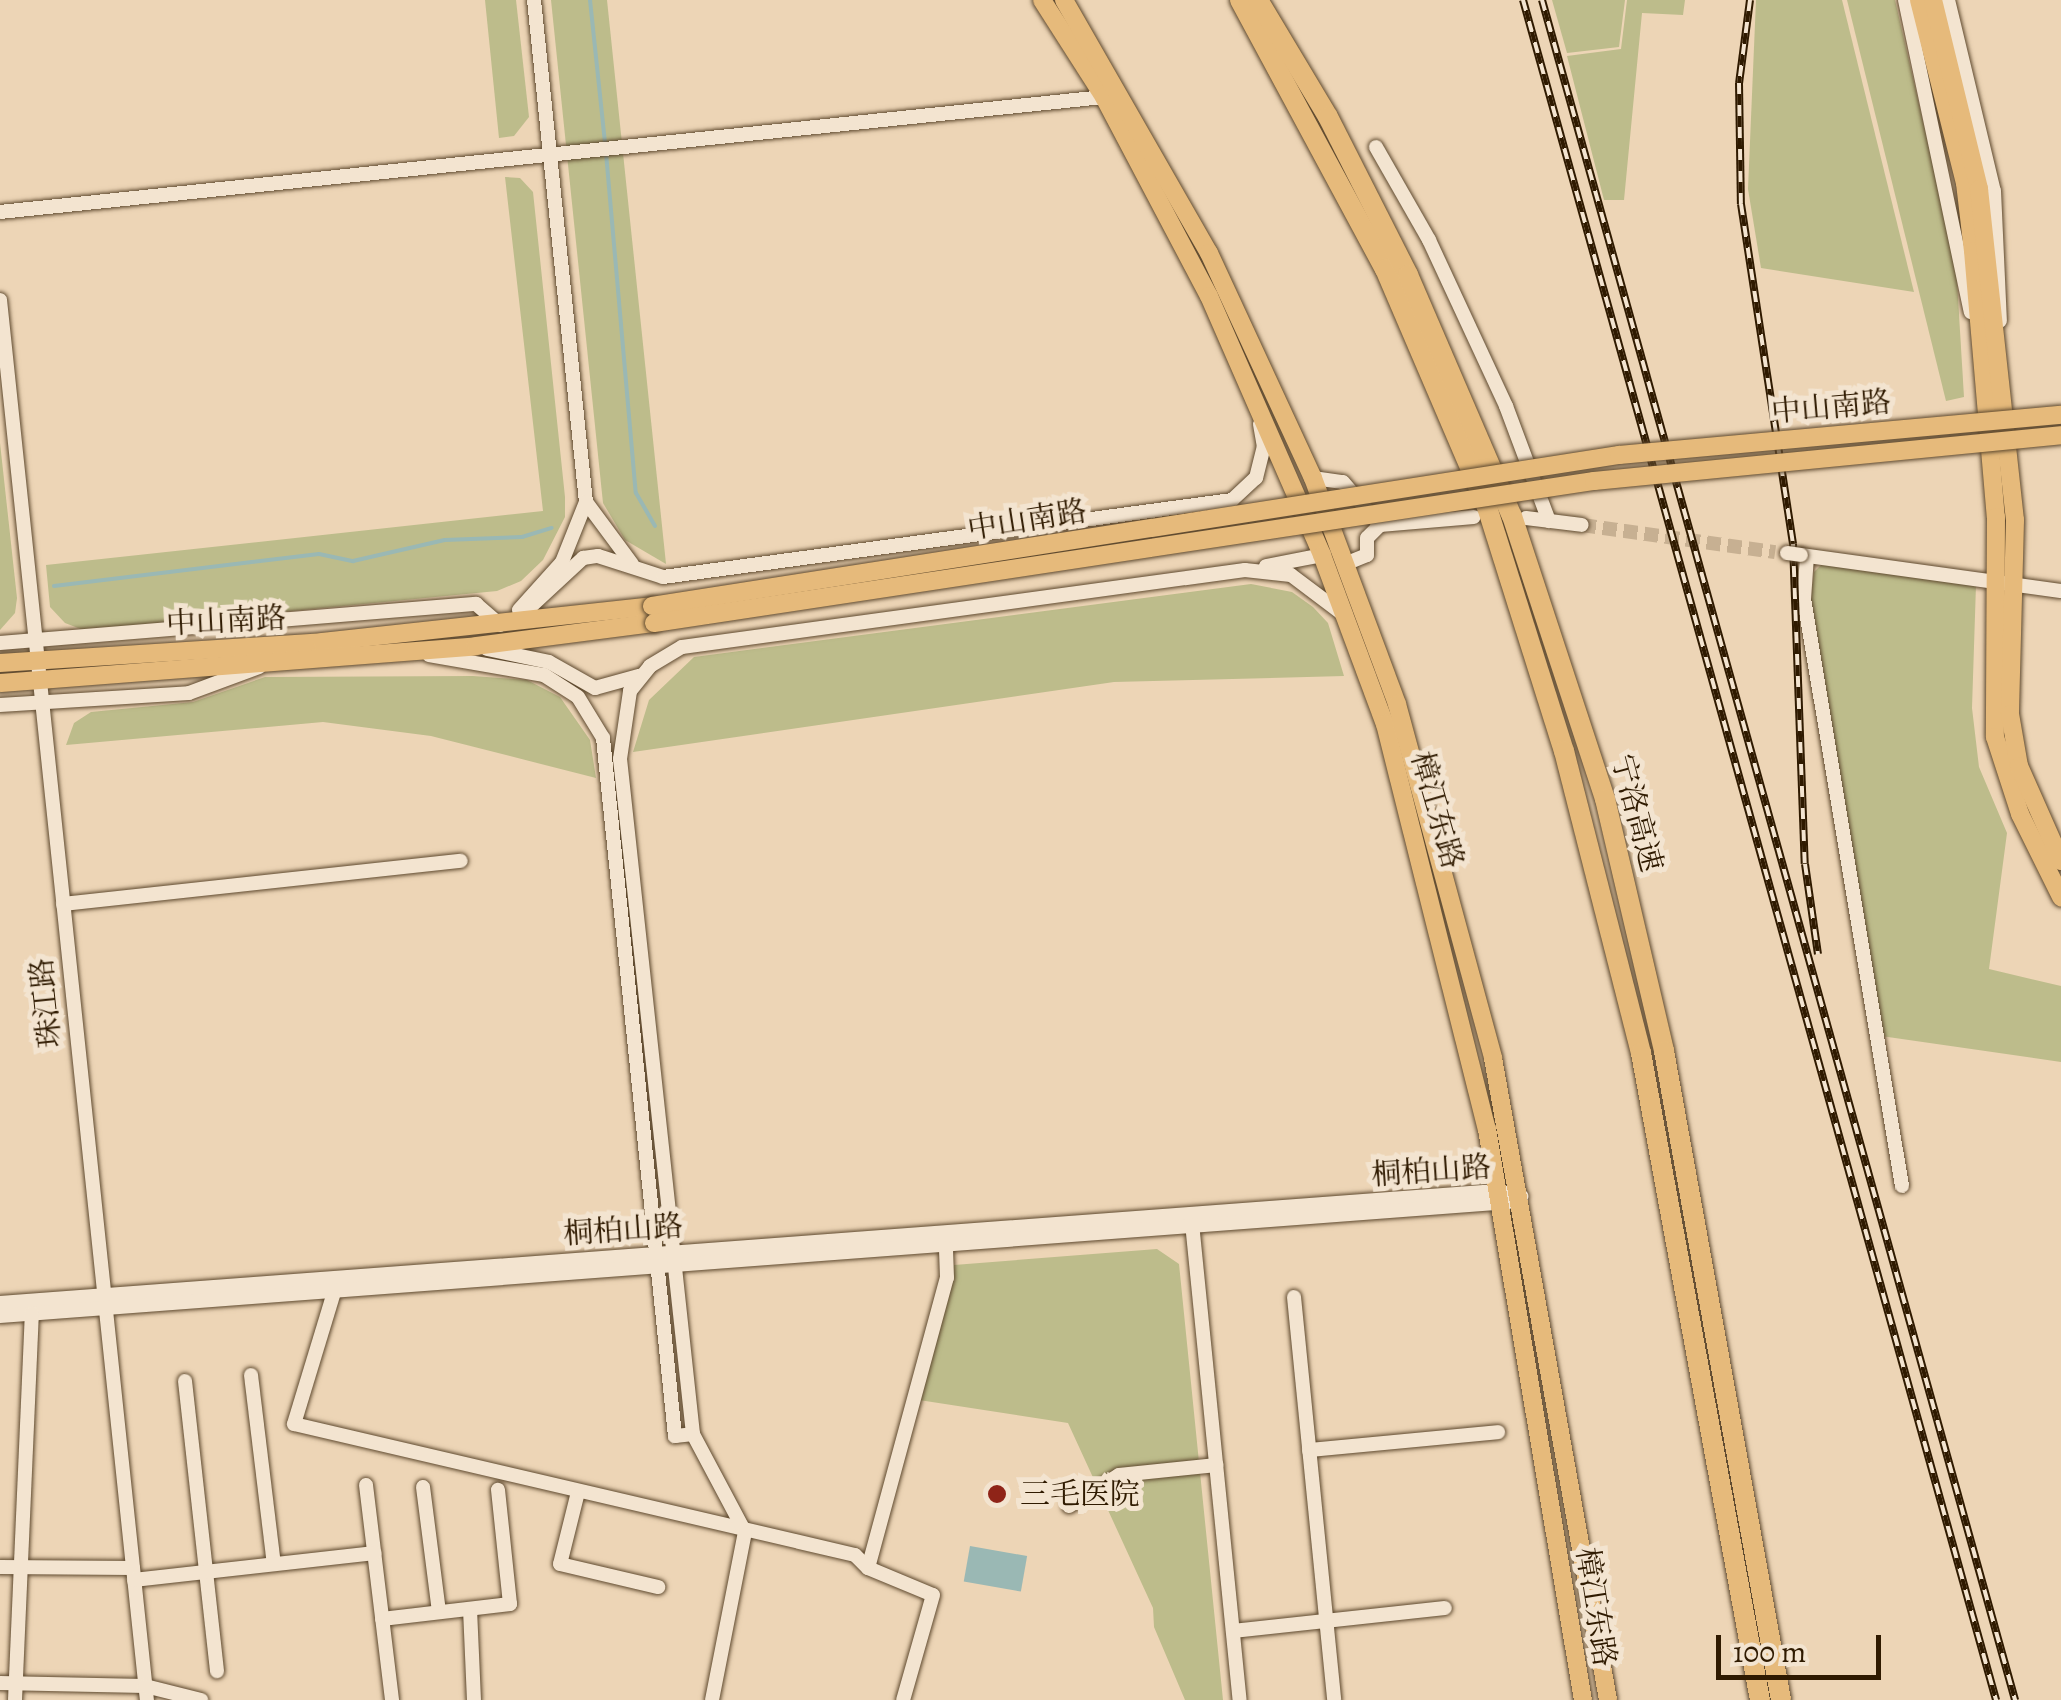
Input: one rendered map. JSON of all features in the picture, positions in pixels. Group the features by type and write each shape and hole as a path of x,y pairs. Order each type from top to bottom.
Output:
{"highway":[{"name":"宁洛高速","path":"1240,0 1385,269 1487,507 1564,751 1641,1053 1760,1700"},
{"name":"宁洛高速","path":"1258,0 1328,117 1408,275 1512,516 1606,799 1664,1050 1781,1700"}],"main road":[{"name":"樟江东路","path":"1042,0 1104,97 1255,394 1322,556 1384,724 1432,892 1499,1199 1584,1700"},
{"name":"樟江东路","path":"1064,0 1209,253 1313,478 1440,847 1521,1196 1608,1700"},
{"path":"1919,0 1965,183 1989,372"},
{"path":"1933,0 1979,189 2010,714 2019,766 2061,861"},
{"name":"中山南路","path":"0,663 38,650 410,652 476,646 1619,455 2061,415"},
{"name":"中山南路","path":"0,683 268,663 322,651 506,624 653,615 1575,483 2061,435"},
{"path":"2004,584 1996,738 2020,814 2061,897"}],"street":[{"path":"534,0 586,502 614,548 639,571"},
{"path":"1905,0 1989,372"},
{"path":"1948,0 1994,191 2001,308 1989,372"},
{"path":"0,212 1104,97"},
{"path":"1376,147 1429,240 1506,406 1549,521"},
{"name":"珠江路","path":"0,300 146,1693"},
{"path":"506,624 584,558 598,556 663,578 1232,500 1256,478 1264,447 1255,394"},
{"path":"1313,478 1343,482 1380,525"},
{"path":"506,624 562,562 586,502"},
{"path":"1345,564 1367,555 1366,538 1380,525 1474,517"},
{"path":"1526,518 1582,525"},
{"path":"1902,1186 1804,599 1793,554 2061,591"},
{"path":"476,646 549,662 595,688 642,675 682,647 1246,570 1322,556"},
{"path":"1246,570 1291,575 1343,615"},
{"path":"0,644 38,650 476,604 506,624"},
{"path":"410,652 544,675 578,697 603,738 665,1261"},
{"path":"0,705 189,694 268,663"},
{"path":"642,675 627,702 620,759 665,1261 676,1436 693,1434 745,1532 712,1700"},
{"path":"64,904 461,861"},
{"name":"桐柏山路","path":"0,1303 335,1289 665,1261 946,1248 1521,1196"},
{"path":"1192,1225 1240,1700"},
{"name":"桐柏山路","path":"0,1316 103,1301 1192,1225"},
{"path":"868,1568 947,1278 946,1248"},
{"path":"335,1289 294,1424 855,1555 868,1568 933,1595 903,1700"},
{"path":"1294,1296 1334,1700"},
{"path":"15,1700 8,1684 21,1569 32,1313"},
{"path":"252,1375 274,1564"},
{"path":"185,1381 217,1672"},
{"path":"1310,1450 1498,1432"},
{"path":"1069,1506 1119,1475 1216,1465"},
{"path":"366,1486 392,1700"},
{"path":"423,1487 439,1612"},
{"path":"382,1619 510,1604 498,1490"},
{"path":"578,1492 560,1564 658,1587"},
{"path":"0,1568 133,1574 206,1572 374,1553"},
{"path":"1233,1631 1445,1608"},
{"path":"470,1609 474,1700"},
{"path":"8,1684 202,1700"}],"shaded area":[{"path":"485,0 516,0 529,117 514,136 499,138"},
{"path":"551,0 607,0 666,564 625,540 603,503"},
{"path":"1552,0 1625,0 1619,47 1567,53"},
{"path":"1627,0 1685,0 1683,15 1642,13 1624,200 1604,200 1567,56 1621,49"},
{"path":"1756,0 1842,0 1914,292 1761,268 1748,189"},
{"path":"1847,0 1895,0 1956,265 1964,397 1946,401"},
{"path":"505,177 520,178 533,192 565,497 565,517 543,560 521,581 497,591 86,631 65,623 50,607 46,565 543,511"},
{"path":"0,443 17,598 15,613 0,630"},
{"path":"1823,563 1976,585 1972,708 1979,767 2007,833 1989,969 2061,986 2061,1062 1881,1036 1810,605 1814,572"},
{"path":"1251,584 1292,592 1313,607 1328,623 1344,676 1114,682 633,752 649,700 694,657"},
{"path":"473,676 527,680 560,697 590,740 596,778 431,736 323,722 66,745 74,723 91,712 193,702 265,677"},
{"path":"1157,1249 1179,1264 1223,1700 1185,1700 1154,1627 1153,1608 1068,1423 919,1400 954,1265"}],"water":[{"path":"970,1546 1027,1556 1021,1592 964,1581"}],"waterway":[{"path":"590,0 605,143"},
{"path":"606,153 636,493 655,526"},
{"path":"54,586 319,554 353,561 445,540 522,537 552,528"}],"tunnel":[{"path":"1582,525 1775,552"}],"railway":[{"path":"1523,0 1996,1700"},
{"path":"1542,0 2015,1700"},
{"path":"1750,0 1739,83 1741,204 1793,544 1805,864 1818,954"}],"place":[{"name":"三毛医院","path":"997,1494"}]}
